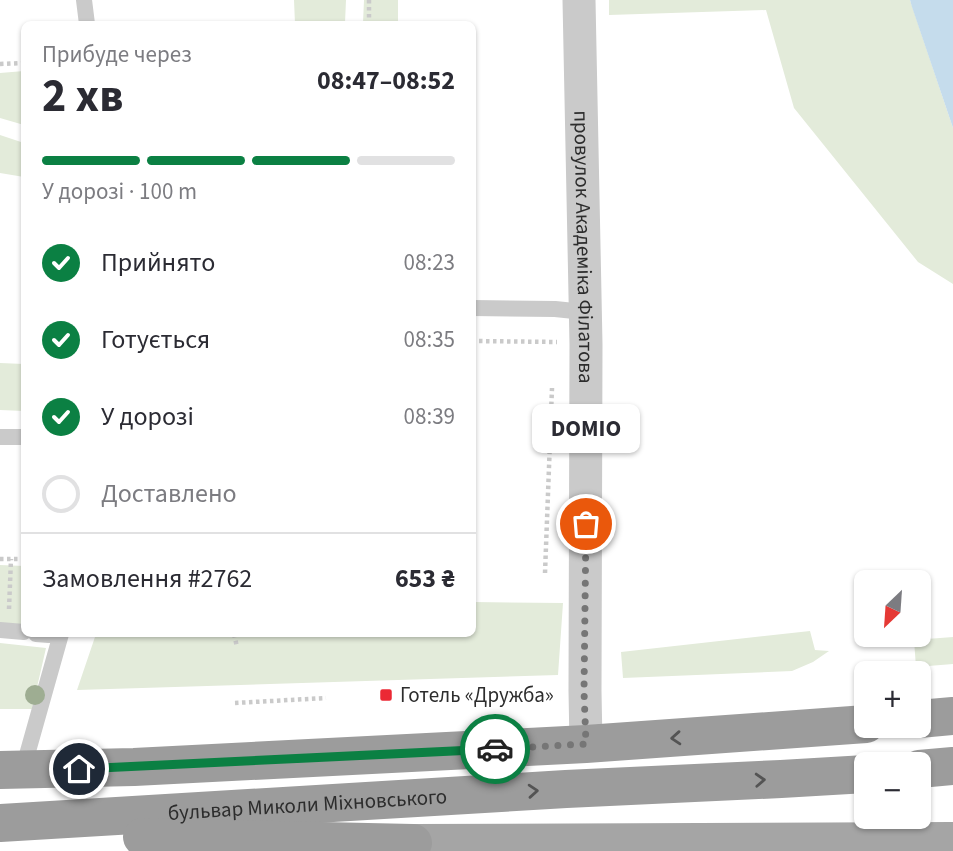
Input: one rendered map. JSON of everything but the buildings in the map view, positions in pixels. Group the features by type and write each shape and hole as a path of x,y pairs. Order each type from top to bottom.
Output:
{"highway":[{"path":"931,718 953,716"},
{"name":"бульвар Миколи Міхновського","path":"11,770 134,767 586,744 854,725"},
{"path":"931,768 953,766"},
{"name":"бульвар Миколи Міхновського","path":"0,823 854,775"},
{"path":"0,834 413,847"}],"main road":[{"path":"413,847 953,841"}],"street":[{"name":"провулок Академіка Філатова","path":"579,0 570,327 586,744"}],"lane":[{"path":"84,0 87,21"},
{"path":"476,309 570,327"},
{"path":"0,437 21,437"},
{"path":"4,623 21,631"},
{"path":"11,770 48,637"}],"path":[{"path":"369,0 369,21"},
{"path":"0,64 21,63"},
{"path":"476,340 570,327"},
{"path":"553,355 570,327"},
{"path":"545,573 552,382"},
{"path":"0,559 21,559"},
{"path":"4,623 12,559"},
{"path":"235,637 237,647"},
{"path":"235,703 326,698"}],"green space":[{"path":"294,0 346,0 345,21 295,21"},
{"path":"364,0 398,0 398,21 363,21"},
{"path":"609,0 910,0 953,128 953,284 918,262 794,108 766,10 609,15"},
{"path":"21,71 21,124 0,118 0,73"},
{"path":"0,135 21,142 21,176 0,173"},
{"path":"0,363 21,364 21,411 0,410"},
{"path":"0,565 21,566 21,627 0,625"},
{"path":"476,602 563,603 558,675 77,690 95,637 476,637"},
{"path":"810,631 815,650 829,651 792,671 623,678 621,652"},
{"path":"953,637 953,664 931,666 931,661 916,661 915,648 931,648 931,639"},
{"path":"0,643 46,648 32,709 0,709"}],"water":[{"path":"910,0 953,0 953,128 912,7"}],"way so far":[{"path":"495,749 586,744 586,524"}],"place":[{"name":"DOMIO","path":"586,524"},
{"name":"Готель «Дружба»","path":"386,695"}],"route":[{"path":"79,769 495,749"}]}
